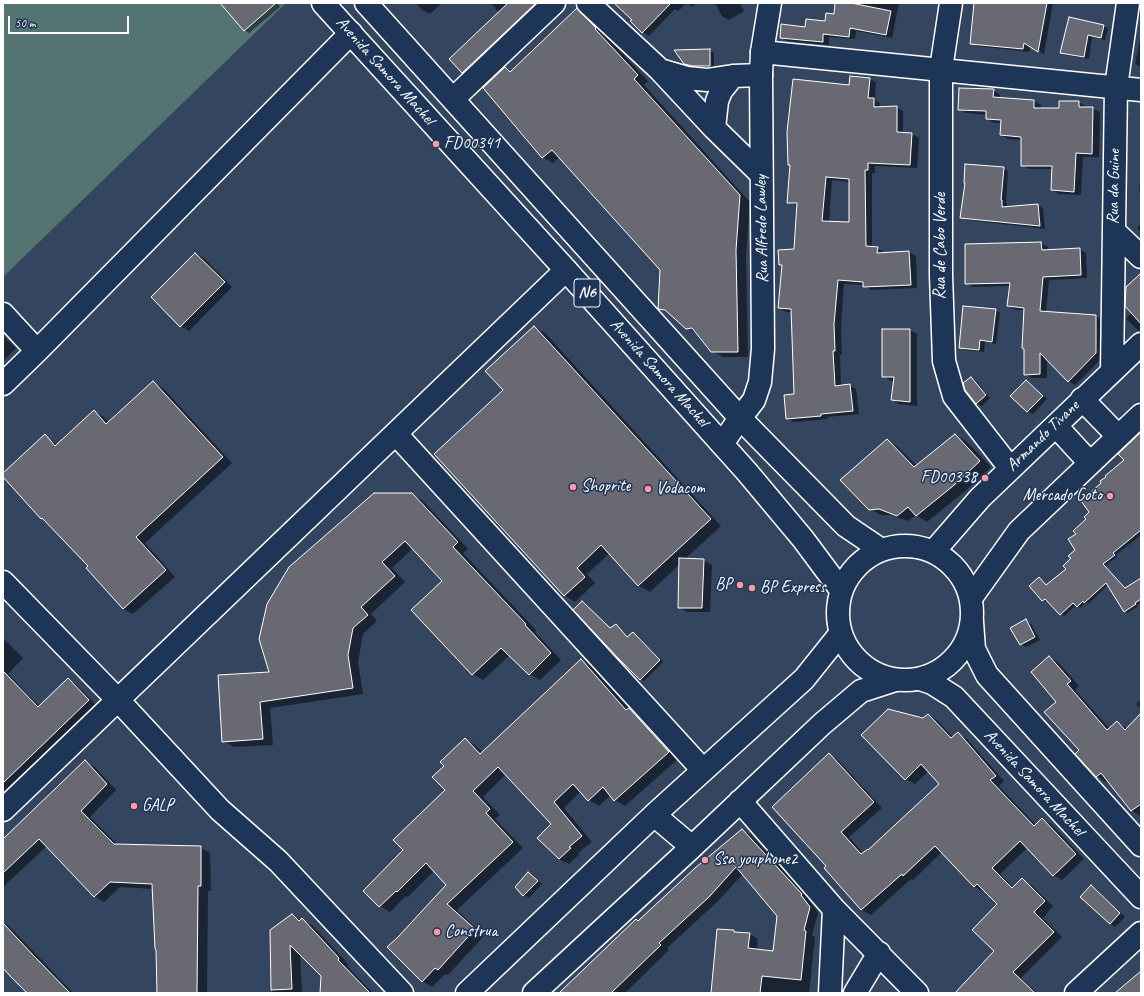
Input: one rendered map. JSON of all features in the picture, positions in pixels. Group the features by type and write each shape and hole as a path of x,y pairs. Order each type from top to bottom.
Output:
{"main road":[{"name":"Avenida Samora Machel","path":"366,3 740,418 846,526 880,549"},
{"path":"453,99 554,3"},
{"path":"588,3 659,69 714,128 761,174"},
{"name":"Rua Alfredo Lawley","path":"722,444 754,400 760,382 763,349 761,75 762,52 770,3"},
{"name":"Rua de Cabo Verde","path":"951,3 941,69 941,275 944,361 954,396 1010,468"},
{"name":"Rua da Guine","path":"1112,371 1116,87 1128,3"},
{"name":"Avenida Samora Machel","path":"331,6 351,33 621,330 722,444 803,539 841,590"},
{"path":"3,384 351,33"},
{"path":"379,64 401,42"},
{"path":"762,52 1141,90"},
{"path":"659,69 687,78 707,80 734,76 761,75"},
{"path":"714,128 717,101 721,90 734,76"},
{"path":"502,199 524,178"},
{"path":"1114,231 1141,258"},
{"path":"3,810 566,270"},
{"path":"621,330 644,311"},
{"path":"3,314 37,351"},
{"name":"Armando Tivane","path":"934,551 980,498 1141,344"},
{"path":"1082,400 1118,436"},
{"path":"971,598 1019,531 1141,415"},
{"path":"1056,426 1090,463"},
{"path":"396,434 703,770"},
{"path":"972,622 964,645 950,664 936,673 920,679 907,681 879,676 865,668 853,657 845,646 840,634 837,612 841,590 858,563 880,549 907,544 934,551 953,564 964,580 971,598 974,648 988,675 1141,845"},
{"path":"3,582 118,700 220,810 278,861 401,993"},
{"path":"467,993 654,815 804,679 840,634"},
{"name":"Avenida Samora Machel","path":"920,679 932,683 954,697 1141,897"},
{"path":"534,993 822,724 861,691 895,680"},
{"path":"740,801 834,909 917,993"},
{"path":"654,815 692,847"},
{"path":"830,993 834,909"},
{"path":"1076,993 1141,933"},
{"path":"855,993 879,954"}],"green space":[{"path":"3,3 286,3 3,277"}],"building":[{"path":"220,3 276,3 244,31"},
{"path":"508,3 536,3 462,73 449,59"},
{"path":"614,3 671,3 642,33 630,21 632,20"},
{"path":"835,3 851,3 891,11 886,35 850,28 849,37 823,34 823,42 780,38 781,24 805,27 806,19 825,21 826,13 834,14"},
{"path":"974,3 1047,3 1038,52 1024,43 1023,49 970,44"},
{"path":"577,8 638,75 634,79 740,195 736,250 738,352 711,352 692,328 686,329 665,310 658,309 660,270 552,150 542,158 483,88 505,67 510,72"},
{"path":"1069,17 1104,25 1101,38 1088,35 1084,57 1060,53"},
{"path":"710,49 710,66 693,66 684,64 674,50"},
{"path":"850,76 870,78 868,98 874,98 874,107 897,106 897,132 912,133 910,165 868,163 868,170 865,170 866,246 878,247 877,253 909,251 911,285 863,287 863,282 838,280 834,324 835,351 833,351 835,386 850,384 853,411 786,419 784,395 794,394 791,309 778,308 782,265 779,265 778,250 794,249 797,203 787,203 790,165 788,165 787,132 793,79 849,85","holes":["826,177 849,179 849,222 822,221"]},
{"path":"959,88 994,89 993,97 1034,100 1034,108 1059,108 1059,101 1079,101 1079,107 1093,107 1092,154 1076,153 1074,192 1051,190 1052,166 1021,166 1021,137 1000,135 1001,120 986,119 986,111 958,110"},
{"path":"965,164 1004,167 1001,200 1002,207 1038,204 1040,226 960,218 965,183"},
{"path":"1041,242 1042,250 1080,248 1081,275 1043,277 1040,311 1096,315 1096,353 1068,382 1040,353 1040,374 1024,375 1024,349 1022,348 1024,308 1007,306 1010,283 965,284 965,244"},
{"path":"195,253 225,282 180,327 151,297"},
{"path":"1141,273 1141,324 1125,306 1126,287"},
{"path":"963,306 996,309 992,342 980,340 979,350 959,348"},
{"name":"Shoprite","path":"534,326 711,519 638,586 601,545 577,568 585,577 564,596 434,454 503,390 485,371"},
{"path":"882,329 910,329 910,402 891,400 894,377 882,377"},
{"path":"971,377 986,395 976,404 965,390 963,383"},
{"path":"1026,380 1043,396 1027,412 1010,396"},
{"path":"153,381 223,457 136,537 166,570 123,609 86,568 88,566 42,518 41,519 3,477 3,473 45,434 55,446 94,410 106,424"},
{"path":"1141,432 1141,530 1113,553 1115,555 1103,564 1125,588 1141,578 1141,599 1124,612 1106,583 1084,603 1083,601 1077,607 1073,603 1060,615 1045,599 1042,601 1029,586 1039,577 1046,585 1066,569 1063,566 1071,558 1068,556 1075,550 1068,539 1076,534 1073,531 1086,519 1084,517 1089,512 1081,501 1101,483 1100,481 1106,477 1105,476 1124,460 1118,454"},
{"path":"955,434 980,461 953,486 916,516 908,507 897,516 879,509 869,510 840,480 887,439 914,467"},
{"path":"374,493 412,493 458,542 453,547 526,624 525,625 551,653 529,675 501,648 472,675 411,610 442,581 405,541 382,562 395,576 361,607 368,615 353,628 348,655 353,688 260,702 263,739 222,742 218,675 269,672 259,639 267,604 289,567"},
{"path":"679,558 704,559 702,608 678,608"},
{"path":"582,601 610,628 616,624 627,637 633,632 660,660 640,680 573,610"},
{"path":"1026,619 1035,637 1020,645 1010,628"},
{"path":"1049,656 1071,681 1067,684 1107,730 1117,721 1125,730 1141,713 1141,804 1131,811 1101,773 1096,777 1075,754 1079,750 1044,712 1056,702 1031,672"},
{"path":"581,659 626,710 629,708 669,752 614,801 603,787 588,801 573,784 554,802 582,836 569,847 571,848 559,859 537,838 551,824 498,767 473,791 490,809 486,813 513,842 447,904 475,929 438,970 435,968 422,982 387,947 446,885 426,863 397,892 396,891 379,907 363,891 403,850 393,840 445,790 432,777 444,766 440,762 465,738 480,754"},
{"path":"3,671 38,707 68,678 89,700 3,783"},
{"path":"888,709 923,718 928,714 951,738 958,732 996,776 990,780 1034,826 1042,818 1076,854 1053,876 1020,841 992,868 1012,888 1022,878 1045,901 1034,912 1054,932 1013,972 1035,993 955,993 994,951 972,930 997,904 977,884 974,887 935,846 903,876 902,874 861,910 824,868 826,866 772,807 829,753 874,802 841,832 861,854 868,850 939,784 921,764 905,780 861,735"},
{"path":"85,760 107,784 81,811 114,844 201,846 201,886 198,886 197,993 157,993 152,884 110,882 94,897 39,839 3,873 3,839"},
{"path":"742,829 802,894 801,895 810,907 804,930 806,931 801,980 762,976 760,993 711,993 717,929 750,933 748,948 773,951 777,916 736,867 709,897 659,943 661,945 611,993 559,993 636,919 638,921 695,868"},
{"path":"528,872 538,881 523,896 515,887"},
{"path":"1091,885 1120,913 1110,924 1080,897"},
{"path":"292,914 299,921 302,918 339,958 338,960 370,993 320,993 321,976 290,945 292,989 271,990 270,930"},
{"path":"3,923 70,993 27,993 11,977 3,968"},
{"path":"1141,971 1141,993 1115,993"}],"place":[{"name":"FD00341","path":"436,144"},
{"name":"FD00338","path":"985,478"},
{"name":"Shoprite","path":"573,487"},
{"name":"Vodacom","path":"648,489"},
{"name":"Mercado Goto","path":"1110,496"},
{"name":"BP","path":"740,585"},
{"name":"BP Express","path":"752,588"},
{"name":"GALP","path":"134,806"},
{"name":"Ssa youphone2","path":"705,860"},
{"name":"Construa","path":"437,932"}]}
